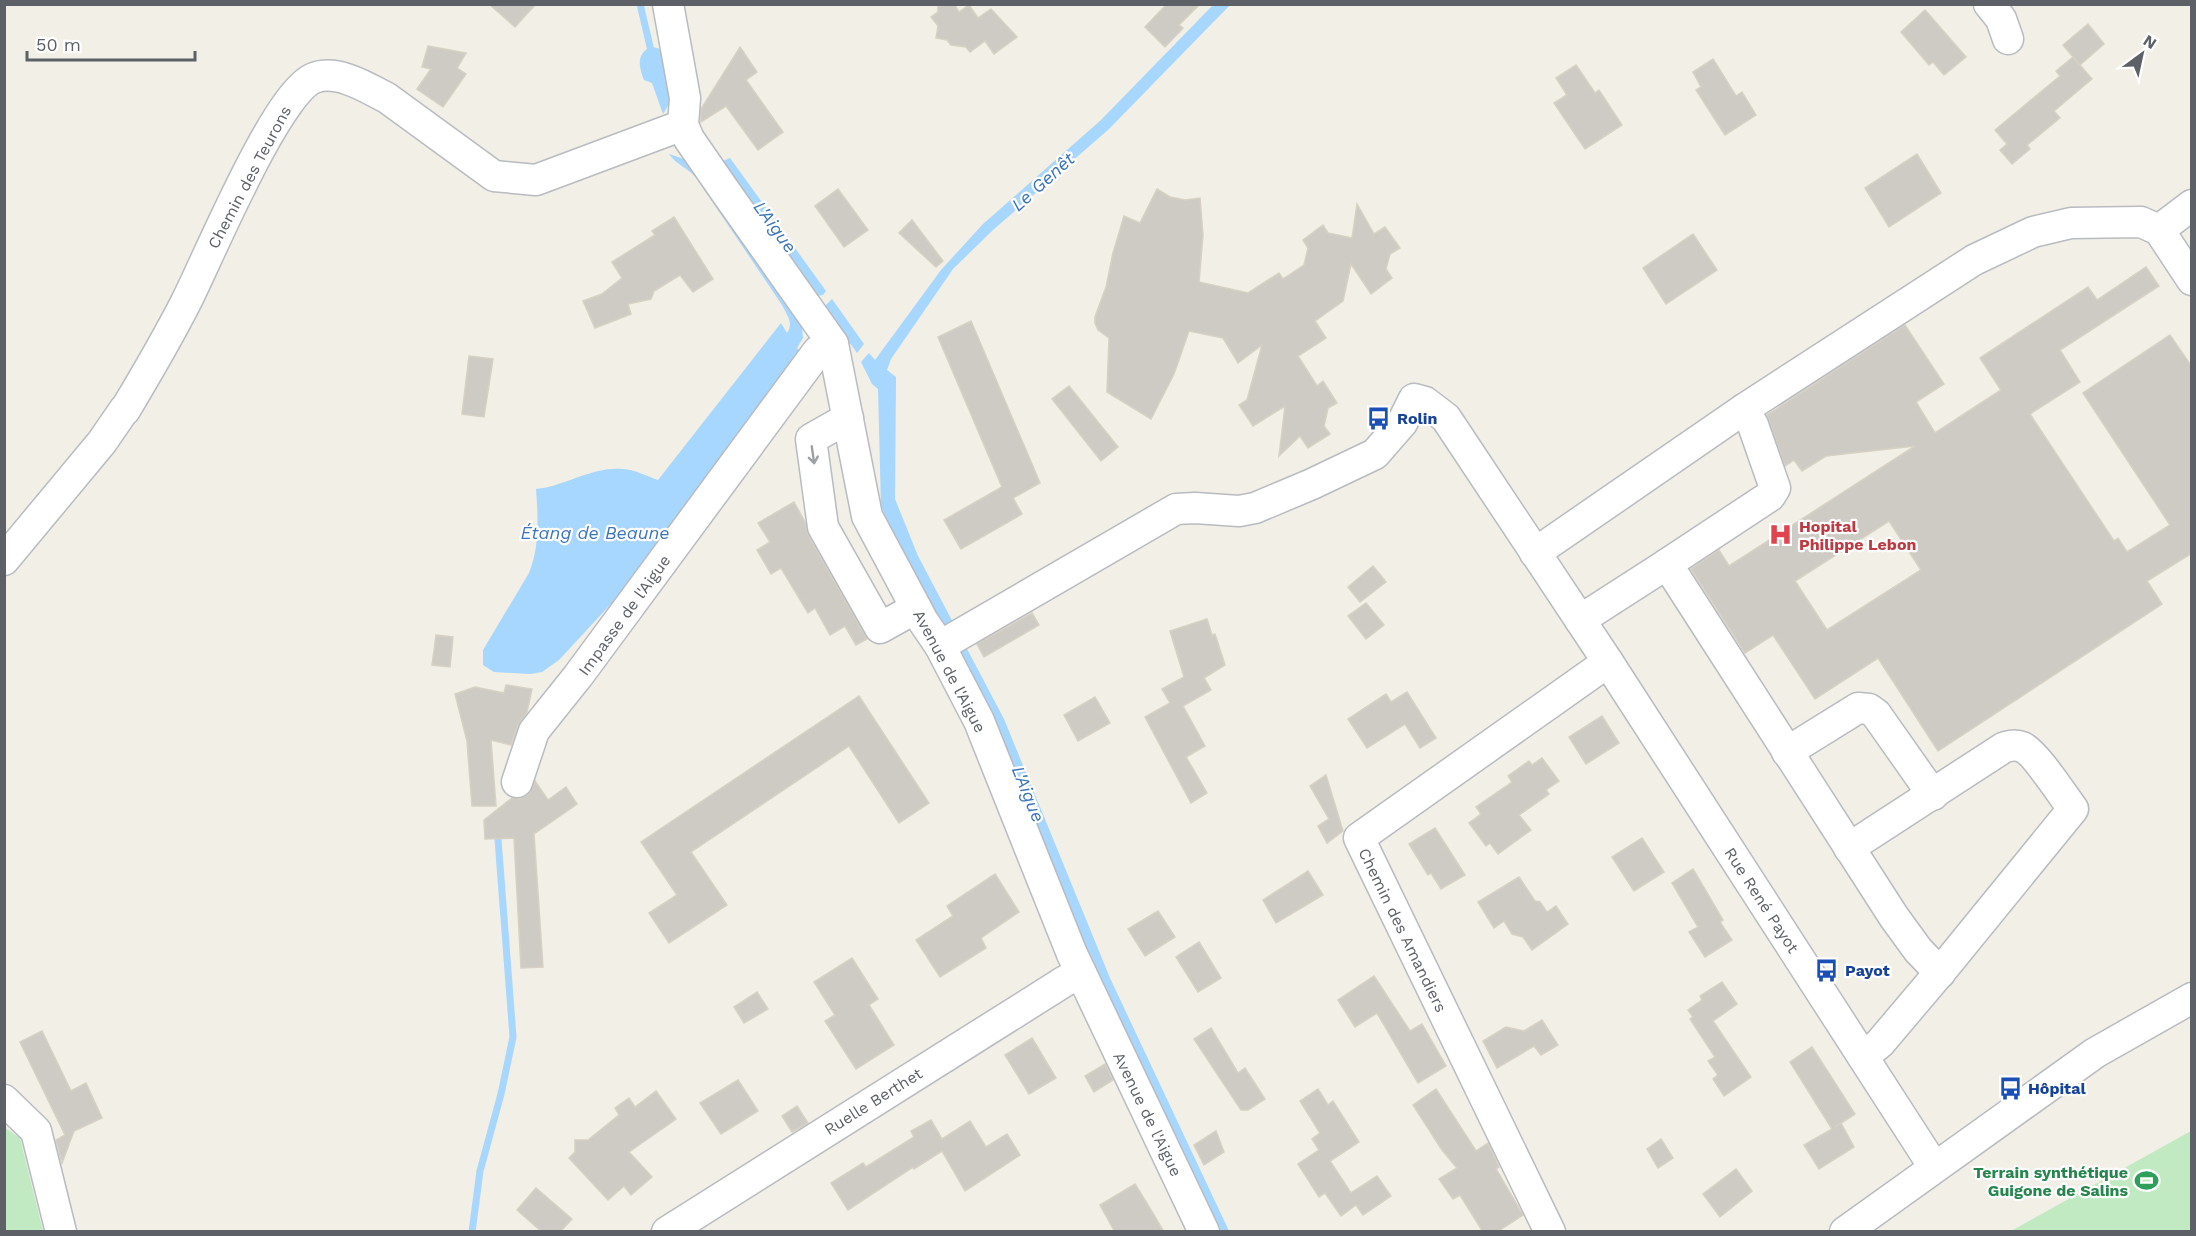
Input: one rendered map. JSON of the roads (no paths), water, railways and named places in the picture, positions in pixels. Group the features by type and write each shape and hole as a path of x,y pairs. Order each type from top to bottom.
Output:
{"street":[{"path":"668,4 685,98 683,125"},
{"path":"1989,4 2001,19 2008,39"},
{"name":"Chemin des Teurons","path":"4,560 126,410 186,302 217,233 274,125 304,83 324,75 334,76 371,90 387,98 494,176 536,180 683,125"},
{"name":"Avenue de l'Aigue","path":"683,125 689,139 833,344 867,516 979,721 1081,973 1204,1232"},
{"path":"2159,230 2192,205"},
{"path":"1535,553 1744,410 1974,260 2033,232 2071,223 2141,222 2159,230 2192,280"},
{"name":"Impasse de l'Aigue","path":"517,782 534,730 578,676 818,351 833,344"},
{"name":"Rue René Payot","path":"940,646 1176,509 1239,511 1255,508 1312,484 1375,453 1402,423 1414,399 1425,402 1446,418 1608,662 1934,1167"},
{"path":"1580,620 1770,496 1775,488 1754,425 1744,410"},
{"path":"848,418 811,439 823,527 880,628 916,608"},
{"path":"1667,564 1894,917 1918,950 1940,973"},
{"name":"Chemin des Amandiers","path":"1550,1232 1359,838 1608,662"},
{"path":"1787,752 1858,708 1869,709 1886,727 1933,795"},
{"path":"1849,848 2003,747 2011,745 2023,747 2034,758 2073,809 1940,973 1880,1043 1863,1057"},
{"name":"Ruelle Berthet","path":"667,1232 1081,973"},
{"path":"1845,1232 2095,1053 2192,998"},
{"path":"4,1100 36,1131 61,1232"}],"water":[{"name":"Le Genêt","path":"1213,5 1230,5 1109,129 993,230 953,269 891,359 887,370 896,377 895,499 918,556 1004,719 1110,978 1229,1231 1214,1231 881,506 878,389 872,384 861,362 869,353 875,360 941,270 983,224 1101,120"},
{"path":"650,47 658,48 664,54 670,96 669,104 663,114 652,83 644,80 641,70 642,54"},
{"name":"Étang de Beaune","path":"669,154 687,160 737,228 802,327 803,338 797,348 803,356 622,592 559,660 542,672 530,674 494,672 483,665 483,650 533,563 537,531 536,489 601,470 612,469 632,471 658,480 781,323 787,333 789,329 789,319 782,305 697,179"},
{"path":"730,158 826,291 823,295 816,296 723,161"},
{"path":"832,299 864,344 857,353 824,307"}],"waterway":[{"name":"L'Aigue","path":"640,4 652,55"},
{"path":"472,1232 480,1171 501,1094 513,1037 498,839"}],"place":[{"name":"Rolin","path":"1379,418"},
{"name":"Hopital Philippe Lebon","path":"1781,535"},
{"name":"Payot","path":"1827,970"},
{"name":"Hôpital","path":"2010,1088"},
{"name":"Terrain synthétique Guigone de Salins","path":"2146,1181"}]}
